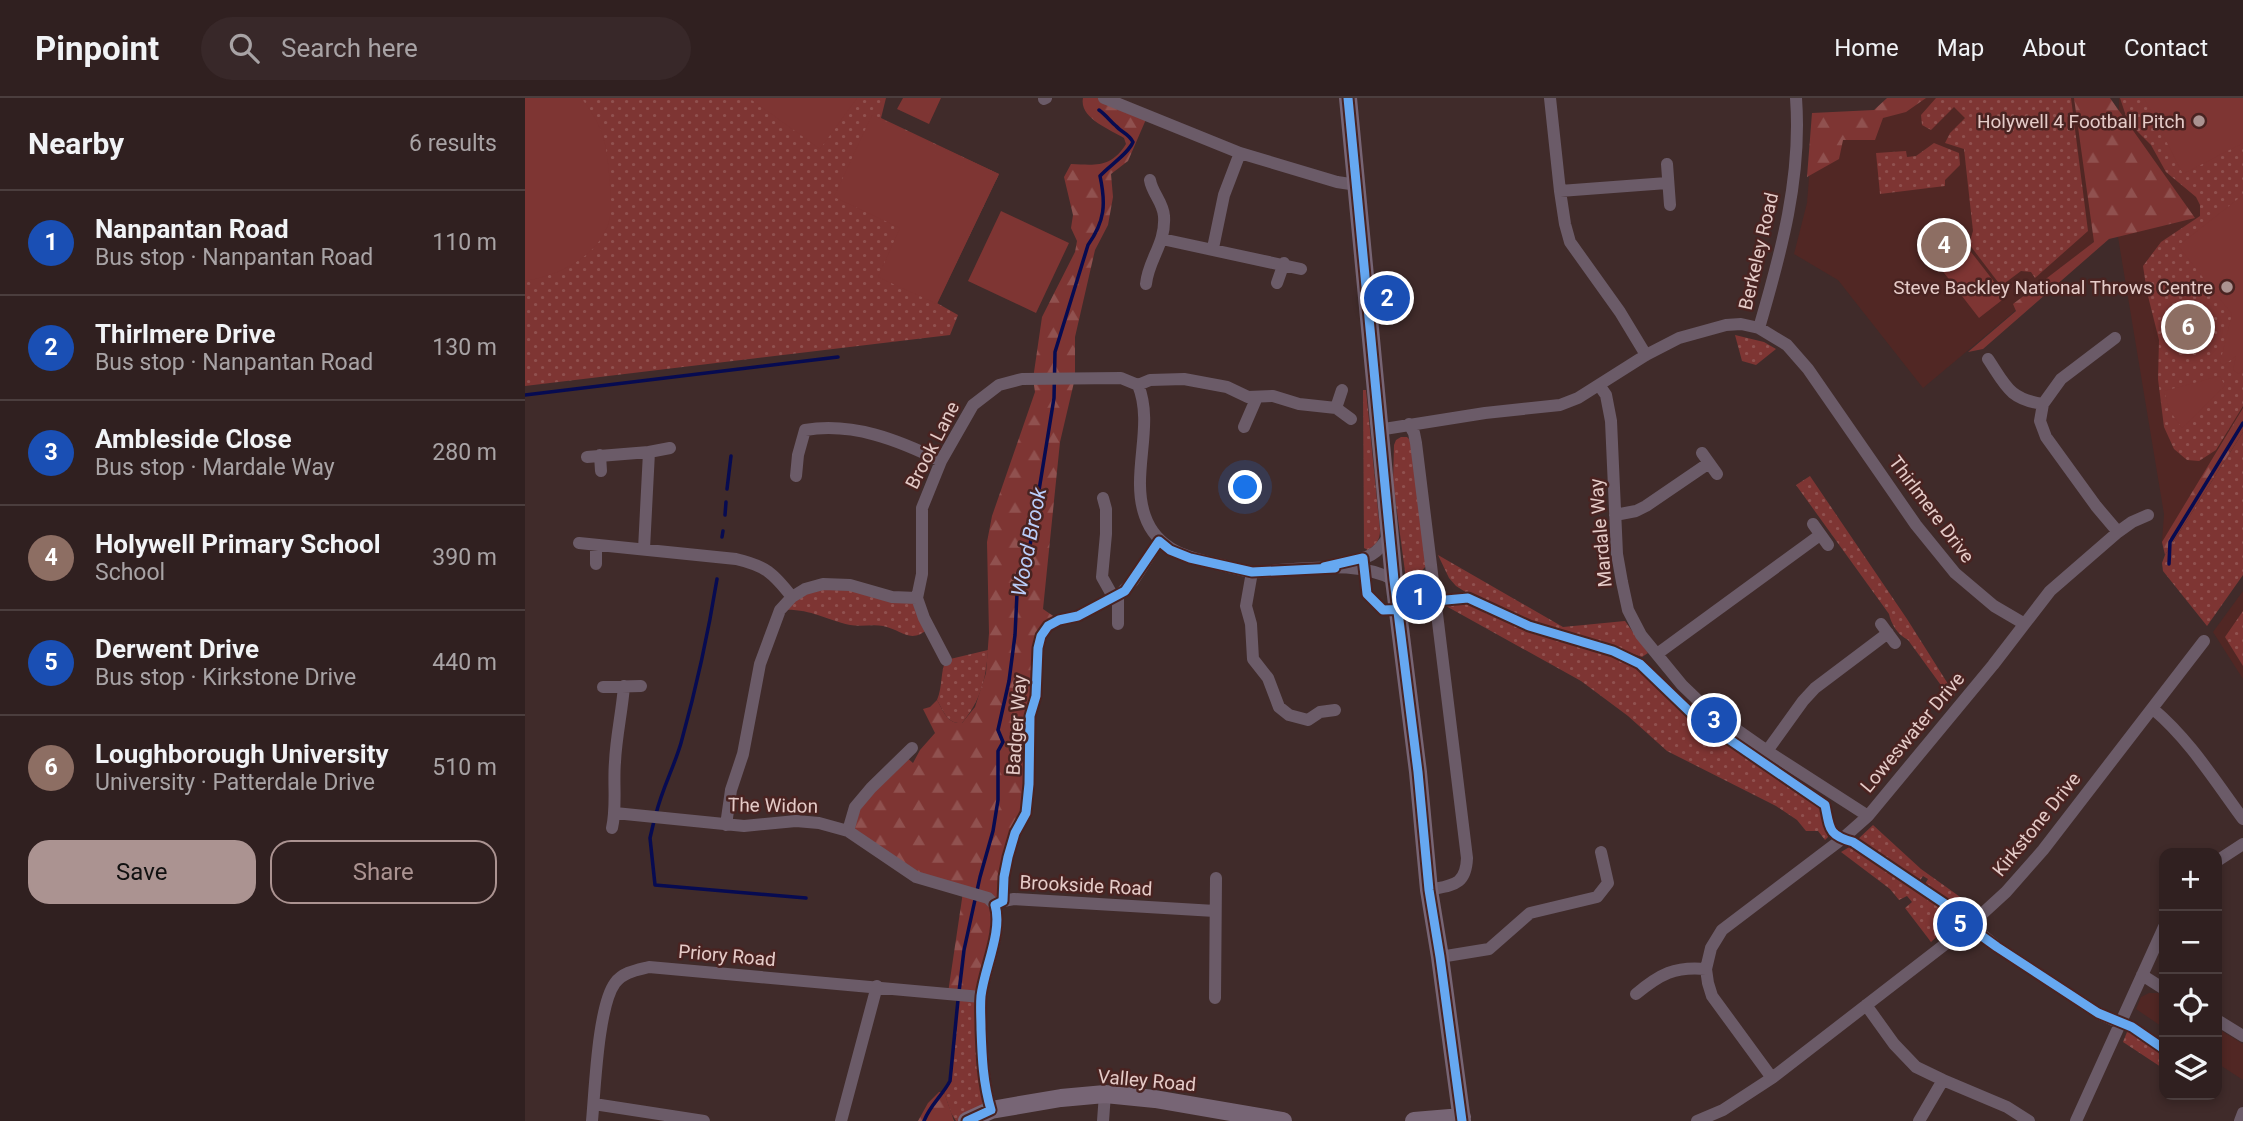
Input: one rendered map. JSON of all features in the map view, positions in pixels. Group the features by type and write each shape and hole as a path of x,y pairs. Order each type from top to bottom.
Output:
{"street":[{"path":"1104,98 1240,153 1357,186"},
{"path":"1348,98 1394,580 1418,772 1429,890 1462,1119 1414,1121"},
{"path":"1549,98 1560,191 1570,242 1620,312 1646,355"},
{"name":"Berkeley Road","path":"1759,328 1790,213 1798,125 1796,98"},
{"path":"1213,248 1224,195 1240,153"},
{"path":"1667,164 1670,205"},
{"path":"1146,284 1148,272 1162,239 1164,215 1150,180"},
{"path":"1560,191 1667,183"},
{"path":"1162,239 1301,268"},
{"path":"1277,283 1284,263"},
{"name":"Thirlmere Drive","path":"1378,430 1560,405 1578,398 1646,355 1679,338 1709,329 1741,324 1759,328 1787,345 1808,369 1916,525 1955,573 1994,606 2024,623"},
{"path":"2107,340 2061,379 2043,404 2040,421 2046,437 2118,532"},
{"path":"1988,359 2012,394 2025,401 2043,404"},
{"name":"Brook Lane","path":"917,598 922,574 922,508 941,461 973,405 999,385 1022,379 1121,378 1132,380 1138,385"},
{"path":"1351,419 1336,408 1299,404 1273,396 1248,397 1227,387 1184,379 1150,380 1138,385 1144,403 1140,497 1145,519 1159,541 1170,550 1190,558 1252,572 1324,567 1380,572 1394,580"},
{"name":"Mardale Way","path":"1599,386 1606,395 1611,421 1617,554 1628,610 1641,635 1693,696 1767,751 1868,816"},
{"path":"1336,408 1342,390"},
{"path":"1244,427 1257,397"},
{"path":"796,477 803,424 873,434 915,448 941,461"},
{"path":"1409,424 1414,433 1418,454 1467,858 1467,870 1462,879 1451,886 1429,890"},
{"path":"601,471 594,456 649,453 670,447"},
{"path":"644,549 649,453"},
{"path":"1615,515 1646,506 1709,463"},
{"path":"1110,505 1102,577 1111,593 1118,596"},
{"name":"Loweswater Drive","path":"1706,969 1711,948 1722,930 1842,839 1868,816 1993,665 2050,591 2118,532 2132,522 2148,516"},
{"path":"1324,567 1373,555 1381,549 1389,535"},
{"path":"1657,654 1820,535"},
{"path":"1118,624 1118,596 1133,581 1159,541"},
{"path":"579,543 736,559 758,564 769,571 792,597"},
{"path":"596,545 596,564"},
{"path":"1252,572 1247,606 1251,624 1246,659 1268,678 1279,707 1289,715 1308,720 1320,712 1335,710"},
{"path":"726,825 731,790 743,754 760,664 780,610 792,597 805,589 823,584 850,584 893,597 917,598 924,618 946,660"},
{"path":"1767,751 1815,688 1888,633"},
{"name":"Kirkstone Drive","path":"1697,1121 1723,1110 1772,1078 1970,925 2006,892 2034,861 2204,642"},
{"path":"612,828 615,813 615,753 624,686"},
{"path":"603,687 641,686"},
{"path":"2153,709 2170,723 2189,745 2243,819"},
{"path":"1308,720 1309,734"},
{"path":"848,831 855,807 871,788 910,756"},
{"name":"The Widon","path":"615,813 744,826 796,821 818,823 848,831 916,877 988,898 995,905"},
{"path":"2222,858 2243,844"},
{"path":"1440,957 1489,949 1530,913 1597,897 1608,883 1601,852"},
{"path":"1215,998 1216,878"},
{"name":"Brookside Road","path":"991,1110 984,1087 981,997 995,930 995,905 1014,899 1215,911"},
{"path":"1970,925 1988,941 2105,1017 2120,1023"},
{"path":"2076,1121 2159,939"},
{"name":"Priory Road","path":"591,1121 604,1009 615,983 636,970 649,967 981,997"},
{"path":"1636,993 1672,971 1706,969 1707,983 1718,1006 1772,1078"},
{"path":"2142,975 2159,986"},
{"path":"1650,982 1658,993"},
{"path":"841,1121 877,986"},
{"path":"1866,1005 1916,1067 2007,1107 2029,1121"},
{"path":"2222,1023 2243,1036"},
{"path":"1919,1121 1943,1080"},
{"path":"1103,1121 1105,1094"},
{"name":"Valley Road","path":"967,1121 991,1110 1061,1098 1105,1094 1155,1099 1283,1121"},
{"path":"594,1104 704,1121"}],"shaded area":[{"path":"1895,98 2092,98 2103,237 1923,388 1838,280 1794,254 1807,203 1814,115 1882,112"},
{"path":"2119,98 2243,98 2243,416 2162,542 2164,514 2118,237"},
{"path":"2243,591 2243,679 2213,632"},
{"path":"2149,993 2159,994 2159,1025 2136,1009 2141,997"},
{"path":"2222,1031 2243,1044 2243,1080 2222,1066"}],"green space":[{"path":"525,98 886,98 881,118 999,174 937,303 958,315 950,335 525,386"},
{"path":"525,98 581,98 594,116 604,142 611,203 609,221 604,233 587,254 564,269 525,281"},
{"path":"749,98 857,98 820,149"},
{"path":"903,98 941,98 929,124 897,109"},
{"path":"1083,98 1104,98 1147,117 1128,161 1111,174 1113,197 1108,225 1095,250 1075,337 1075,378 1060,442 1043,609 1059,620 1048,626 1041,636 1038,648 1036,696 1030,716 1026,813 1015,833 1008,857 1003,901 981,997 948,993 963,892 935,884 848,831 855,807 905,756 913,763 935,733 923,709 930,707 937,700 949,719 962,723 975,707 986,673 989,633 987,542 992,516 1035,392 1033,379 1042,317 1075,252 1077,241 1071,228 1073,215 1064,177 1071,164 1109,161 1126,144 1124,138 1090,117 1083,105"},
{"path":"1887,98 1926,98 1906,112 1883,118 1875,140 1843,140 1839,159 1807,177 1812,113 1874,110"},
{"path":"1936,98 2071,98 2088,231 2035,278 2031,272 2021,271 2001,286 1969,244 1973,231 1964,149 1945,143 1950,133 1965,118 1954,107 1931,130 1922,125 1921,115"},
{"path":"2074,98 2110,98 2195,218 2109,239 1983,349 1968,352 2016,311 2013,304 2094,242"},
{"path":"2120,98 2243,98 2243,406 2216,450 2199,461 2187,460 2174,449 2164,427 2158,379 2159,340 2143,266 2161,242 2200,216 2200,205 2196,197 2166,172 2151,145 2128,122"},
{"name":"Holywell 4 Football Pitch","path":"2144,98 2243,98 2243,143 2183,174"},
{"path":"872,115 999,174 937,304 878,277 900,228 834,197"},
{"path":"1934,143 1959,153 1960,165 1945,180 1945,186 1880,194 1876,153 1906,151 1907,157 1916,156"},
{"name":"Steve Backley National Throws Centre","path":"2243,195 2243,369 2239,374 2233,370 2236,356 2224,365 2220,363 2232,314 2178,246"},
{"path":"1001,211 1069,243 1036,313 968,281"},
{"path":"1968,248 2006,297 1979,318 1941,269"},
{"path":"1735,335 1764,342 1776,349 1756,365 1742,361"},
{"path":"2220,376 2225,386 2182,428 2170,411 2164,391"},
{"path":"1363,390 1366,390 1380,530 1377,542 1368,550 1364,548"},
{"path":"2243,408 2243,432 2165,555 2162,542"},
{"path":"2243,432 2243,575 2207,626 2163,571 2162,563"},
{"path":"1401,437 1407,437 1411,441 1426,566 1410,584 1407,584 1406,579 1393,482 1394,445"},
{"path":"1810,476 1907,619 1955,695 1951,699 1908,640 1896,629 1889,614 1796,485"},
{"path":"1438,555 1563,627 1625,621 1648,653 1642,657 1545,627 1475,598 1449,578"},
{"path":"823,584 917,598 929,628 911,636 883,626 850,625 808,612 780,610"},
{"path":"1450,603 1472,603 1545,634 1608,651 1637,667 1687,712 1813,799 1821,810 1828,837 1825,840 1818,831 1806,831 1797,820 1776,806 1667,751 1628,716 1581,681 1446,606"},
{"path":"2243,611 2243,666 2225,637"},
{"path":"988,650 984,680 978,697 962,723 953,722 946,716 937,700 946,660"},
{"path":"1873,825 1921,869 1970,904 1963,910 1925,884 1928,879 1923,876 1919,882 1856,841"},
{"path":"1851,846 1959,916 1931,942 1905,908 1912,902 1907,896 1899,900 1890,889 1841,852"},
{"path":"959,994 981,997 991,1110 967,1121 956,1121 944,1092 950,1081"},
{"path":"2130,1030 2159,1050 2159,1066 2123,1042"},
{"path":"939,1092 944,1092 954,1121 918,1121 928,1103"}],"waterway":[{"name":"Wood Brook","path":"959,992 964,950 998,800 998,751 1003,742 998,730 1009,681 1015,635 1018,573 1027,564 1054,398 1055,352 1088,245 1101,220 1103,195 1100,176 1133,142 1099,110"},
{"path":"525,395 838,357"},
{"path":"2169,564 2170,542 2243,423"},
{"path":"727,489 731,456"},
{"path":"725,515 726,502"},
{"path":"722,537 723,531"},
{"path":"656,814 678,752 697,682 717,579"},
{"path":"654,821 650,838 655,885 806,898"},
{"name":"Wood Brook","path":"924,1121 950,1081 958,1000"}],"cycle path":[{"path":"1348,98 1394,580 1418,772 1429,890 1462,1121"},
{"name":"Badger Way","path":"967,1121 991,1110 983,1070 981,996 997,926 995,905 1003,901 1008,857 1015,833 1026,813 1030,716 1036,696 1041,636 1048,626 1059,620 1078,616 1125,591 1159,541 1170,550 1190,558 1252,572 1335,568"},
{"path":"1324,567 1363,558 1367,594 1383,610 1410,609 1446,600 1468,598 1529,626 1613,651 1640,664 1692,714 1825,805 1829,825 1834,834 1853,842 1960,914 1979,934 1997,947 2098,1013 2132,1027 2159,1046"}],"place":[{"name":"Holywell 4 Football Pitch","path":"2199,121"},
{"name":"Holywell Primary School","path":"1944,245"},
{"name":"Steve Backley National Throws Centre","path":"2227,287"},
{"name":"Thirlmere Drive","path":"1387,298"},
{"name":"Loughborough University","path":"2188,327"},
{"name":"Nanpantan Road","path":"1419,597"},
{"name":"Ambleside Close","path":"1714,720"},
{"name":"Derwent Drive","path":"1960,924"}]}
